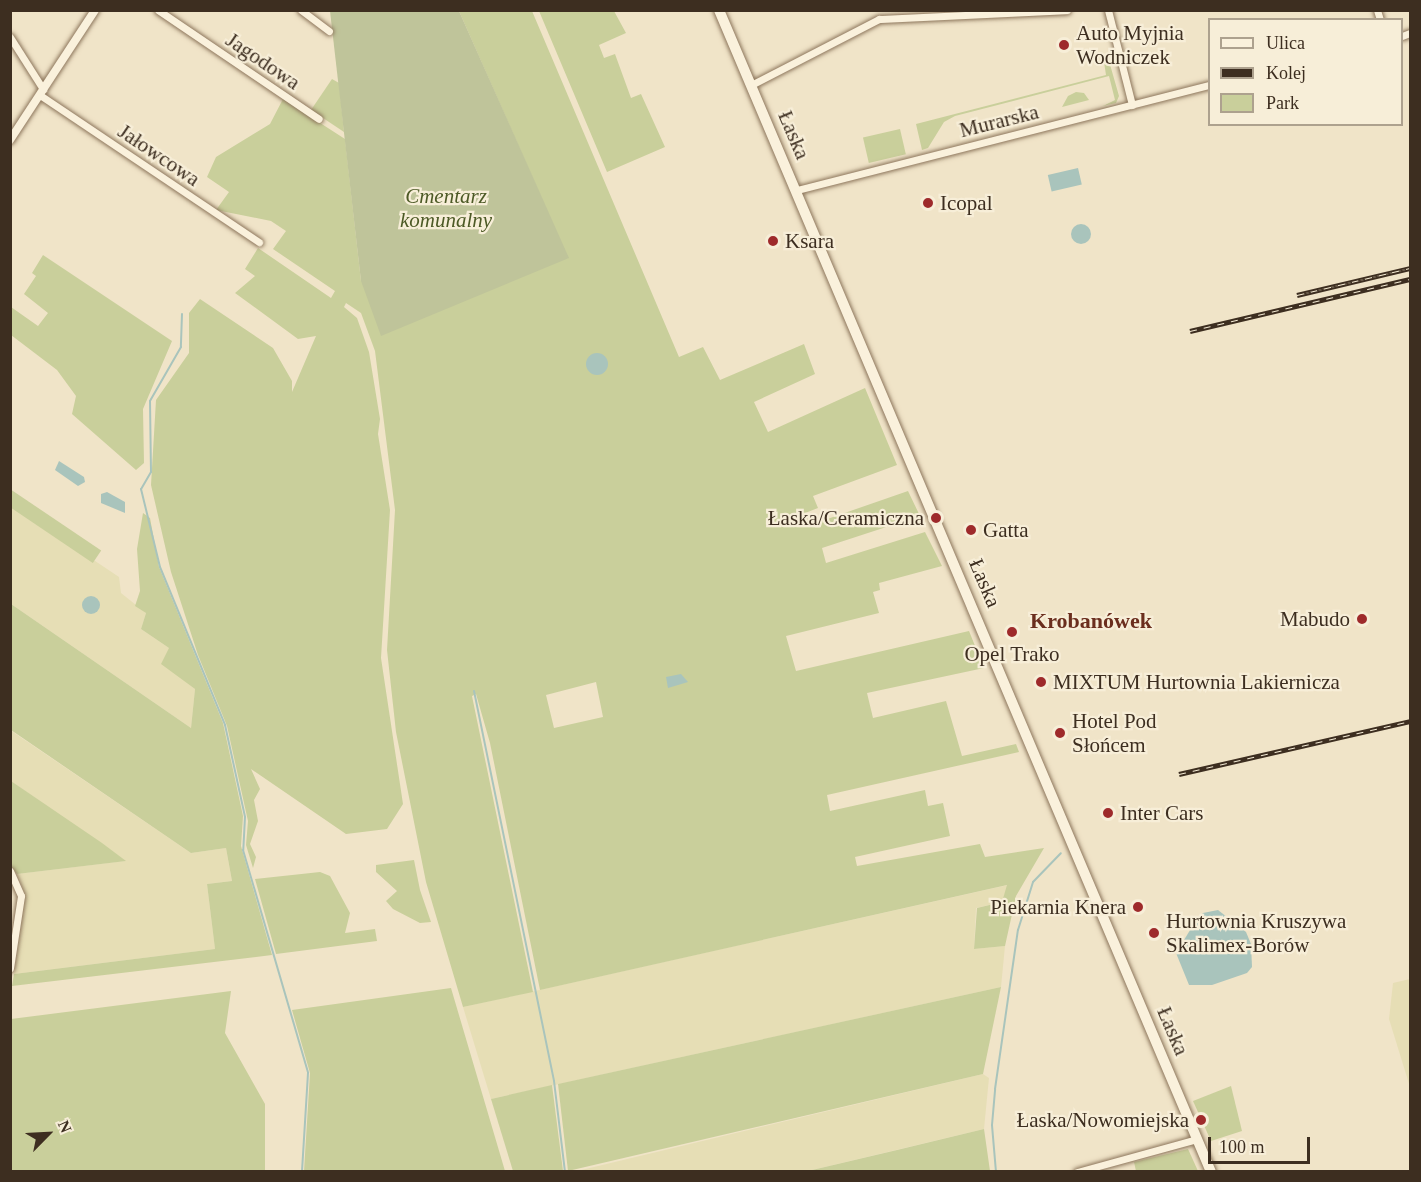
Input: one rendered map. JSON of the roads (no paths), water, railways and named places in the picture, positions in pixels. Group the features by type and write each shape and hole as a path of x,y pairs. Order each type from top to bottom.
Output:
{"main road":[{"name":"Łaska","path":"719,10 1211,1172"}],"street":[{"path":"10,140 96,10"},
{"name":"Jagodowa","path":"158,10 319,119"},
{"path":"301,10 329,31"},
{"path":"752,85 879,19 1067,10"},
{"path":"1108,10 1132,105"},
{"path":"10,37 42,92"},
{"name":"Murarska","path":"797,190 1208,85"},
{"name":"Jałowcowa","path":"42,92 259,242"},
{"path":"10,871 21,896 10,968"},
{"path":"1077,1172 1197,1139"}],"water":[{"path":"1078,168 1082,185 1052,192 1048,175"},
{"path":"1081,224 1088,227 1091,234 1088,241 1081,244 1074,241 1071,234 1074,227"},
{"path":"597,353 607,360 608,364 601,374 597,375 587,368 586,364 593,354"},
{"path":"59,461 84,477 85,482 78,486 55,470"},
{"path":"107,492 125,502 125,513 101,503 101,494"},
{"path":"91,596 97,599 100,605 97,611 91,614 85,611 82,605 85,599"},
{"path":"681,674 688,682 668,688 666,677"},
{"path":"1218,910 1246,932 1251,944 1252,967 1247,973 1212,985 1189,985 1176,953 1203,913"}],"waterway":[{"path":"182,314 181,347 150,401 151,472 141,489 160,567 225,725 245,817 243,850 308,1073 302,1172"},
{"path":"474,691 554,1081 565,1172"},
{"path":"996,1172 992,1125 995,1089 1018,930 1033,882 1061,853"}],"railway":[{"path":"1297,295 1410,268"},
{"path":"1190,331 1410,279"},
{"path":"1179,774 1410,721"}],"place":[{"name":"Auto Myjnia Wodniczek","path":"1064,45"},
{"name":"Icopal","path":"928,203"},
{"name":"Ksara","path":"773,241"},
{"name":"Łaska/Ceramiczna","path":"936,518"},
{"name":"Gatta","path":"971,530"},
{"name":"Mabudo","path":"1362,619"},
{"name":"Opel Trako","path":"1012,632"},
{"name":"MIXTUM Hurtownia Lakiernicza","path":"1041,682"},
{"name":"Hotel Pod Słońcem","path":"1060,733"},
{"name":"Inter Cars","path":"1108,813"},
{"name":"Piekarnia Knera","path":"1138,907"},
{"name":"Hurtownia Kruszywa Skalimex-Borów","path":"1154,933"},
{"name":"Łaska/Nowomiejska","path":"1201,1120"}],"district":[{"name":"Krobanówek","path":"1091,621"}],"park label":[{"name":"Cmentarz komunalny","path":"446,208"}]}
